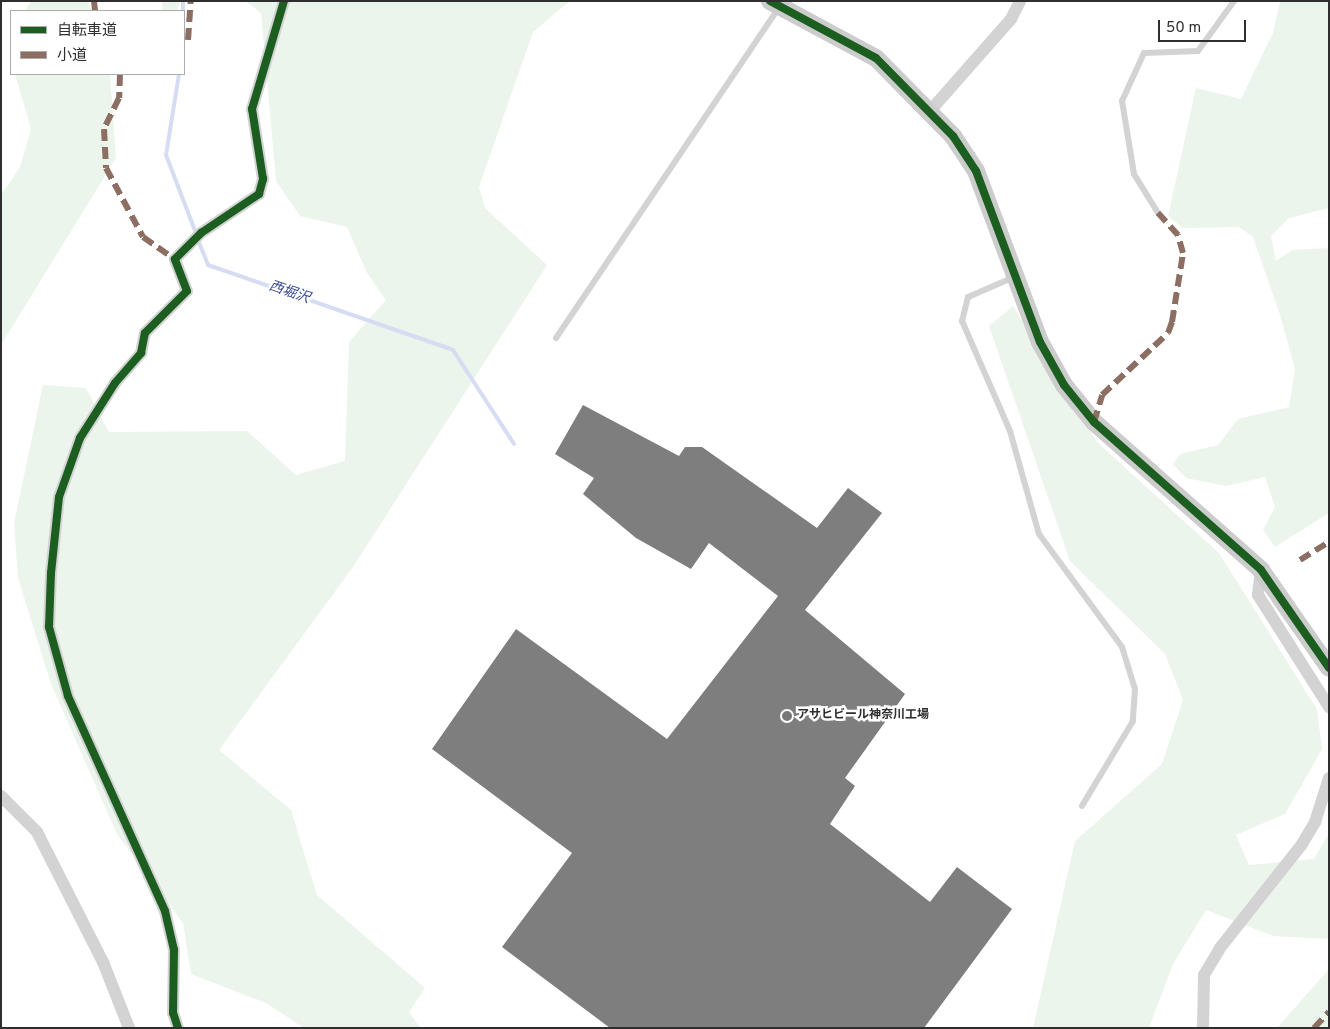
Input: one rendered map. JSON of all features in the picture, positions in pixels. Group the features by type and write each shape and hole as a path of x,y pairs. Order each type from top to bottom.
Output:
{"street":[{"path":"178,1028 173,1013 174,950 165,911 68,696 49,627 51,573 59,497 80,438 115,383 141,353 145,333 187,291 175,259 201,233 259,194 263,179 252,109 284,1"},
{"path":"930,112 1010,19 1020,1"},
{"path":"775,4 876,58 930,112 976,171 1040,342 1064,385 1094,422 1261,570 1329,668"},
{"path":"1261,570 1258,595 1329,707"},
{"path":"1203,1028 1204,975 1220,948 1302,844 1315,822 1329,778"},
{"path":"1,796 37,832 103,962 129,1028"}],"lane":[{"path":"1158,213 1134,174 1122,101 1144,53 1198,51 1234,1"},
{"path":"556,338 775,4"},
{"path":"1014,276 968,297 962,321 1010,431 1039,534 1122,647 1136,690 1133,721 1082,806"}],"shaded area":[{"path":"31,1 88,1 92,10 26,10"},
{"path":"162,1 180,1 177,10 162,10"},
{"path":"245,1 570,1 533,32 479,187 485,208 547,265 353,567 219,750 291,810 317,895 425,988 409,1012 421,1028 304,1028 266,1003 191,974 183,923 117,834 51,684 18,578 14,523 43,385 86,388 109,432 247,431 296,475 345,461 349,342 386,300 367,273 347,227 300,216 276,181 261,13"},
{"path":"1280,1 1329,1 1329,208 1289,218 1271,236 1276,261 1292,250 1327,248 1329,252 1329,513 1275,547 1263,530 1275,507 1265,477 1226,486 1186,478 1173,464 1180,454 1218,445 1238,419 1289,407 1295,369 1280,315 1253,237 1239,227 1183,228 1168,216 1196,88 1241,99 1273,33"},
{"path":"15,75 110,75 116,158 1,345 1,195 20,167 31,129"},
{"path":"1013,306 1098,443 1219,553 1317,709 1322,749 1285,814 1236,835 1249,865 1314,859 1329,833 1329,939 1273,936 1206,910 1173,964 1149,1028 1033,1028 1075,841 1162,764 1183,700 1165,654 1070,561 989,326"},
{"path":"1328,970 1329,1028 1277,1028"}],"building":[{"name":"アサヒビール神奈川工場","path":"583,405 679,456 685,447 702,447 817,528 848,488 882,513 805,610 905,694 845,778 855,786 830,824 930,902 957,867 1012,909 924,1028 610,1028 502,947 572,853 432,749 516,629 667,739 778,596 709,543 691,569 636,538 583,494 594,478 555,454"}],"waterway":[{"name":"西堀沢","path":"183,1 183,10"},
{"name":"西堀沢","path":"179,75 166,155 196,233"},
{"name":"西堀沢","path":"198,240 208,265 453,350 514,444"}],"marked path":[{"path":"94,1 95,10"},
{"path":"188,40 191,1"},
{"path":"120,75 119,98 104,129 106,168 143,237 175,259"},
{"path":"1094,422 1102,395 1168,333 1172,322 1183,253 1178,235 1158,213"},
{"path":"1300,560 1329,542"},
{"path":"1314,1028 1329,1012"}],"cycle path":[{"path":"178,1028 173,1013 174,950 165,911 68,696 49,627 51,573 59,497 80,438 115,383 141,353 145,333 187,291 175,259 201,233 259,194 263,179 252,109 284,1"},
{"path":"770,1 876,58 953,136 976,171 1040,342 1064,385 1094,422 1261,570 1329,668"}],"place":[{"name":"アサヒビール神奈川工場","path":"787,716"}]}
